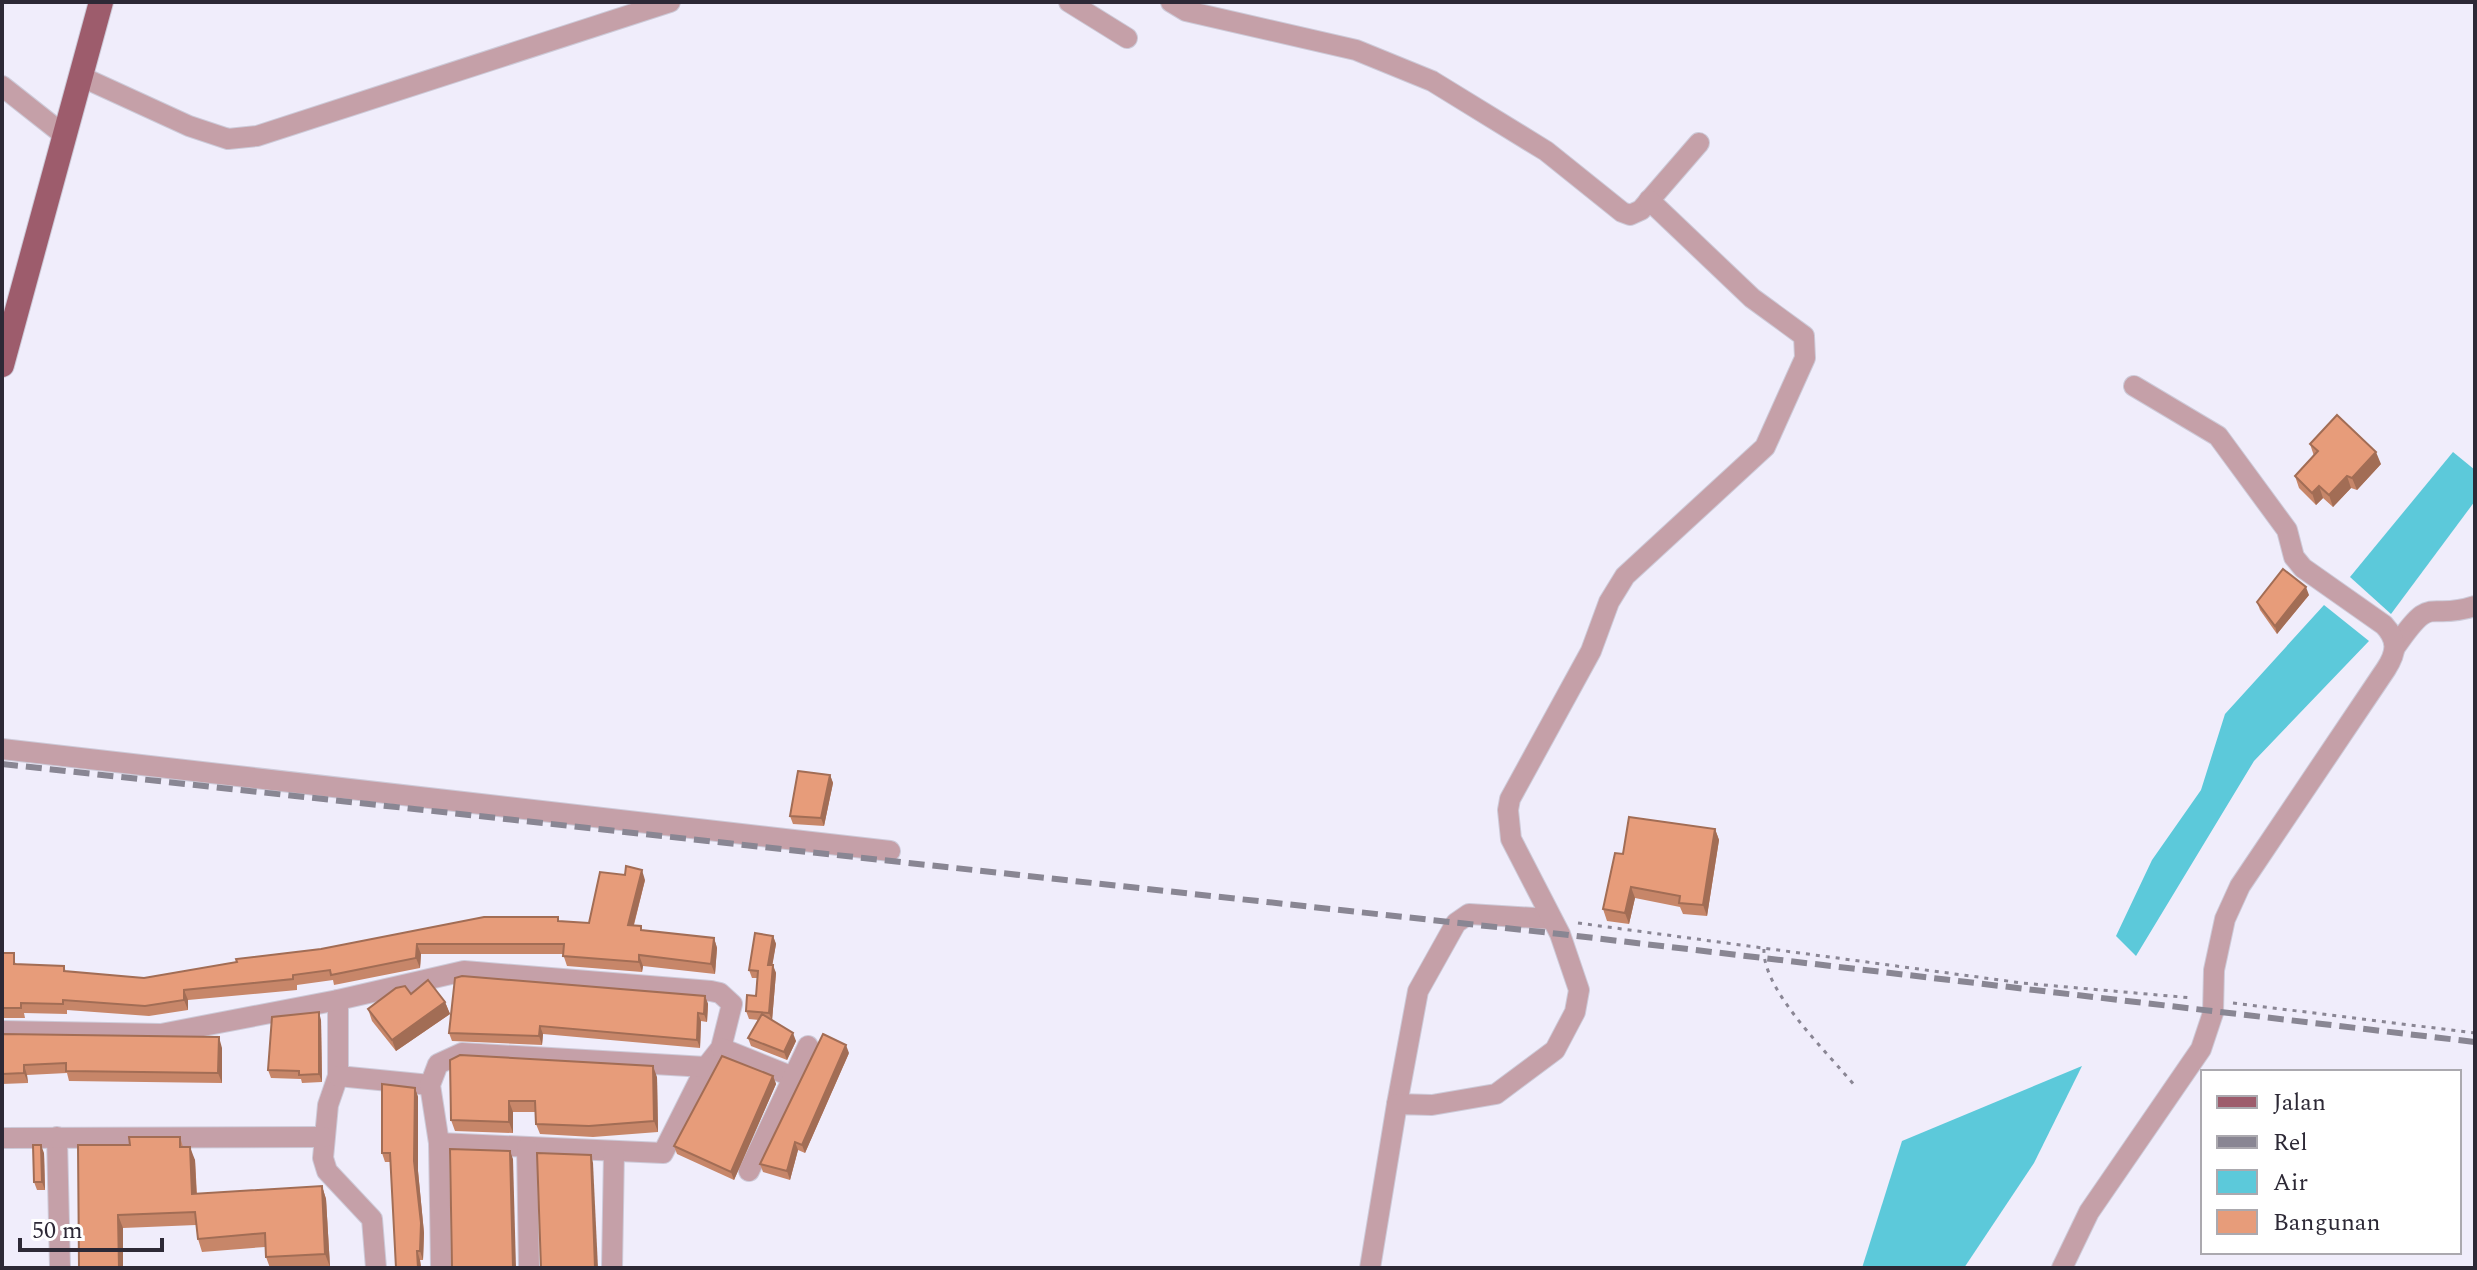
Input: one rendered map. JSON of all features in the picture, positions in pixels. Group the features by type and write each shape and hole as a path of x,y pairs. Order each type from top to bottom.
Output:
{"main road":[{"path":"3,355 101,2"}],"street":[{"path":"82,77 189,126 228,139 257,136 670,2"},
{"path":"1069,2 1127,38"},
{"path":"1171,2 1186,11 1356,50 1432,81 1546,151 1622,212 1637,214 1699,143"},
{"path":"2,86 64,135"},
{"path":"1397,1104 1432,1105 1496,1094 1555,1050 1575,1012 1579,990 1551,919 1511,839 1510,799 1591,651 1609,602 1625,576 1765,447 1805,358 1804,336 1752,298 1649,200"},
{"path":"2134,386 2218,436 2287,530 2294,557 2303,568 2384,625 2392,634 2396,646"},
{"path":"2062,1268 2100,1195 2193,1064 2213,1013 2214,970 2225,919 2240,886 2386,669 2396,646 2416,617 2426,611 2475,606"},
{"path":"2,749 890,851"},
{"path":"1370,1268 1418,991 1456,923 1469,914 1551,919"},
{"path":"2,1031 144,1036 338,1000 464,971 711,991 720,993 732,1004 721,1048 706,1067 663,1153 439,1143"},
{"path":"338,1000 338,1076 328,1105 323,1158 327,1171 372,1219 376,1268"},
{"path":"749,1171 808,1046"},
{"path":"721,1048 793,1077"},
{"path":"441,1268 439,1143 430,1085 438,1064 462,1053 706,1067"},
{"path":"338,1076 430,1085"},
{"path":"57,1137 60,1268"},
{"path":"2,1138 324,1137"},
{"path":"527,1148 529,1268"},
{"path":"612,1268 614,1151"}],"path":[{"path":"1551,919 2022,983 2213,1000 2475,1033"},
{"path":"1764,949 1769,978 1793,1013 1855,1086"}],"water":[{"path":"2453,452 2475,470 2475,501 2391,614 2350,577"},
{"path":"2324,605 2369,641 2254,761 2136,956 2116,936 2152,860 2201,790 2225,714"},
{"path":"2082,1066 2034,1163 1964,1268 1862,1268 1902,1141"}],"building":[{"path":"2337,415 2376,452 2352,478 2347,476 2329,495 2319,486 2312,493 2295,476 2318,451 2310,444"},
{"path":"2283,569 2306,587 2275,626 2257,602"},
{"path":"798,771 830,775 821,818 790,816"},
{"path":"1629,817 1715,829 1703,905 1679,903 1680,896 1631,887 1625,913 1603,909 1615,853 1623,854"},
{"path":"626,866 642,870 628,925 641,926 641,930 714,938 711,964 639,955 639,962 563,956 564,944 417,944 416,958 331,975 330,970 293,975 293,979 184,990 184,1000 145,1006 63,1000 63,1004 21,1003 21,1008 2,1008 2,953 14,953 14,964 64,966 64,971 144,978 237,962 236,959 321,949 484,917 558,917 558,921 589,923 600,872 625,875"},
{"path":"755,933 773,936 768,965 773,965 769,1013 746,1011 747,995 756,996 758,971 749,970"},
{"path":"462,976 705,996 704,1014 698,1013 697,1040 540,1026 539,1036 449,1033 455,978"},
{"path":"428,980 445,1002 392,1040 368,1009 396,988 405,986 411,994"},
{"path":"319,1012 319,1074 299,1075 299,1071 268,1070 272,1017"},
{"path":"762,1014 793,1033 784,1052 748,1038"},
{"path":"2,1034 219,1037 218,1073 66,1071 66,1063 24,1065 24,1073 2,1074"},
{"path":"823,1034 846,1045 802,1145 795,1142 787,1171 760,1164"},
{"path":"460,1055 653,1066 654,1121 589,1126 536,1124 535,1101 509,1101 509,1122 451,1120 450,1060"},
{"path":"722,1056 773,1076 731,1172 674,1146"},
{"path":"382,1084 415,1088 414,1161 421,1223 418,1268 396,1268 390,1153 382,1153"},
{"path":"129,1137 180,1137 180,1147 190,1147 192,1194 322,1186 325,1254 266,1257 265,1233 198,1239 195,1212 118,1215 119,1268 79,1268 78,1145 130,1145"},
{"path":"33,1145 41,1145 42,1182 34,1182"},
{"path":"450,1149 510,1151 513,1268 452,1268"},
{"path":"537,1153 591,1155 595,1268 541,1268"}],"railway":[{"path":"2,764 1560,934 2475,1042"}]}
